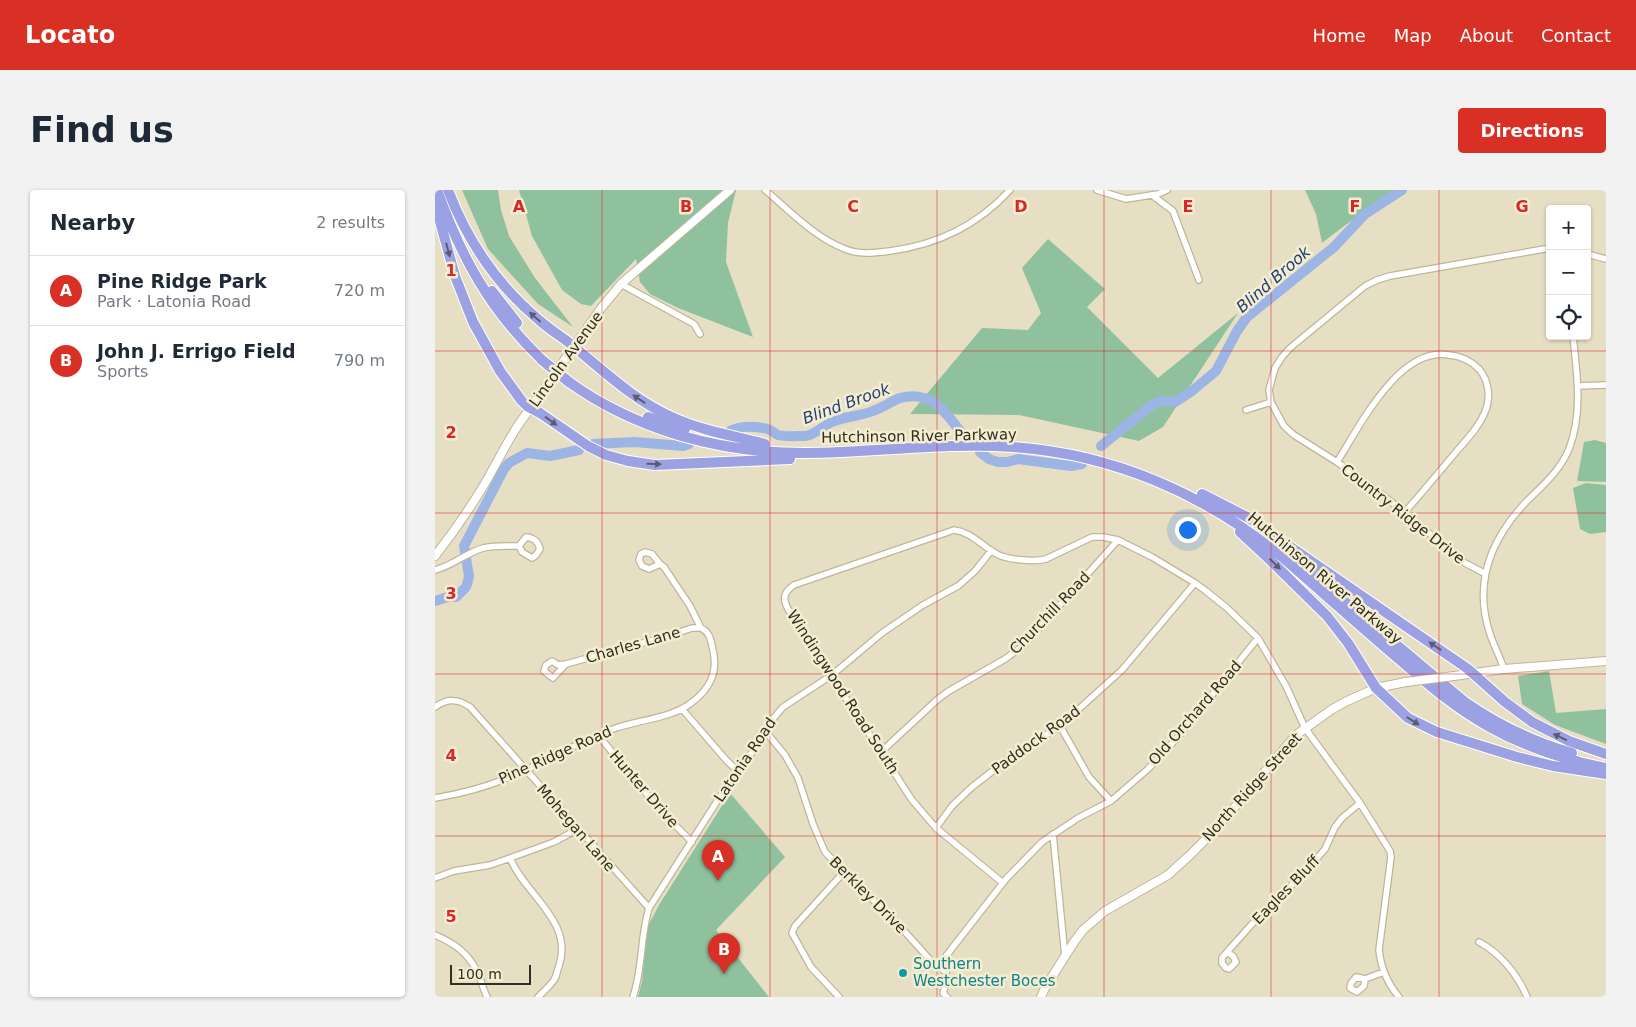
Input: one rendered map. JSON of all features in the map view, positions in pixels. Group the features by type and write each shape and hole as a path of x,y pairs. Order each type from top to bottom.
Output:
{"highway":[{"name":"Hutchinson River Parkway","path":"437,190 455,238 478,282 507,322 545,357 597,400 623,414 669,432 727,446 786,453 974,446 1033,449 1072,455 1129,470 1165,484 1209,506 1239,524 1266,544 1431,686 1471,716 1497,731 1532,747 1569,760 1606,768"},
{"name":"Hutchinson River Parkway","path":"444,190 464,239 487,282 516,322 545,357"},
{"path":"448,190 474,245 496,276 529,311 625,389 652,407 682,422 765,444"},
{"path":"435,203 455,276 473,322 500,371 521,400 530,408 588,446 606,455 628,461 655,464 839,456 878,450"},
{"name":"Hutchinson River Parkway","path":"571,379 632,410 660,421 697,432 736,440 765,444 824,446 973,439 1031,442 1081,450 1119,460 1202,494 1236,514 1276,544 1473,707 1506,727 1542,743 1570,753 1606,760"},
{"path":"1165,484 1224,520 1267,557 1318,606 1336,626 1376,688 1404,715 1431,730 1532,761 1606,774"},
{"path":"1202,494 1247,517 1475,673 1511,706 1538,725 1569,741 1606,754"}],"street":[{"name":"Lincoln Avenue","path":"435,555 461,522 485,484 507,442 530,408 621,284 730,190"},
{"path":"765,190 825,239 844,249 857,253 904,250 950,234 979,218 1010,190"},
{"path":"1097,190 1126,199 1152,195 1167,190"},
{"path":"1152,195 1173,211 1199,280"},
{"name":"Country Ridge Drive","path":"1484,573 1465,564 1384,496 1337,462 1294,435 1284,426 1271,402 1269,390 1271,378 1282,356 1290,348 1365,286 1377,280 1390,276 1546,249"},
{"path":"1591,255 1606,259"},
{"path":"621,284 694,324 700,334"},
{"path":"1504,669 1486,620 1482,588 1484,573 1488,559 1503,531 1519,509 1552,476 1568,451 1577,421 1578,386 1573,340"},
{"path":"1337,462 1383,390 1393,378 1417,361 1431,355 1460,356 1472,362 1481,372 1487,384 1489,397 1481,422 1404,513"},
{"path":"1578,386 1606,385"},
{"path":"1246,410 1271,402"},
{"name":"Windingwood Road South","path":"991,551 971,535 954,530 802,581 790,588 785,594 784,601 913,800 936,828 1003,883"},
{"path":"991,551 997,555 1040,561 1092,537 1118,540 1152,557 1206,590 1258,638 1286,686 1305,728 1360,803 1386,844 1391,857 1379,950 1384,972 1399,997"},
{"name":"Churchill Road","path":"882,751 938,699 1005,659 1024,645 1118,540"},
{"path":"435,570 484,547 519,546"},
{"name":"Latonia Road","path":"649,908 737,770 754,750 772,720 783,707 832,675 882,634 923,606 958,586 975,571 991,551"},
{"path":"660,564 664,567 690,606 701,628 704,629 711,640 715,667 712,677 701,694 682,709 737,770"},
{"name":"Paddock Road","path":"936,828 952,806 972,787 1012,756 1060,726 1122,670 1195,583"},
{"name":"Charles Lane","path":"566,664 692,628 701,628"},
{"name":"Old Orchard Road","path":"946,972 946,956 1003,883 1026,857 1053,834 1078,818 1111,801 1148,769 1178,737 1258,638"},
{"name":"North Ridge Street","path":"1041,997 1074,942 1094,920 1105,911 1168,875 1216,829 1296,735 1345,702 1376,688 1406,682 1504,669 1606,661"},
{"name":"Mohegan Lane","path":"435,706 443,702 456,700 470,707 649,908"},
{"name":"Pine Ridge Road","path":"435,798 504,780 583,741 618,727 682,709"},
{"path":"1060,726 1089,777 1111,801"},
{"name":"Berkley Drive","path":"766,732 785,755 799,778 813,824 825,852 895,921 933,963 946,972"},
{"name":"Hunter Drive","path":"598,735 660,810 692,842"},
{"name":"Eagles Bluff","path":"1227,952 1252,924 1305,872 1325,849 1335,826 1360,803"},
{"path":"435,878 454,871 490,865 553,842 578,829"},
{"path":"1053,834 1065,957"},
{"path":"510,858 518,874 548,912 559,932 561,959 555,979 538,997"},
{"path":"839,997 811,967 793,933 795,926 844,872"},
{"path":"633,997 638,979 643,934 649,908"},
{"path":"435,935 455,944 468,957 477,971 487,997"},
{"path":"1479,942 1490,948 1502,959 1520,982 1527,997"},
{"path":"943,996 946,972"},
{"path":"1365,979 1384,972"}],"green space":[{"path":"462,190 498,190 501,210 509,236 535,278 573,327 538,304 488,249"},
{"path":"519,190 736,190 728,223 726,262 753,337 678,308 650,294 640,282 636,259 591,306 581,304 562,290 532,236"},
{"path":"1305,190 1396,190 1322,243 1316,214"},
{"path":"1048,239 1105,289 1087,307 1158,378 1238,313 1163,427 1139,441 1019,415 910,414 982,328 1028,330 1041,313 1022,268"},
{"path":"1595,440 1606,443 1606,482 1577,481 1584,442"},
{"path":"1586,483 1606,485 1606,532 1590,534 1580,529 1573,488"},
{"path":"1549,671 1556,713 1606,709 1606,744 1555,725 1522,704 1518,676"},
{"path":"730,793 785,857 716,930 769,997 638,997 642,981 647,928 659,905"}],"waterway":[{"name":"Blind Brook","path":"1101,446 1152,405 1161,401 1175,402 1216,371 1237,331 1247,317 1334,247 1365,214 1402,190"},
{"name":"Blind Brook","path":"730,431 744,427 753,427 768,429 781,436 805,436 813,434 831,422 868,413 900,398 911,396 928,399 942,409 960,431"},
{"name":"Blind Brook","path":"593,444 634,442 683,446 689,444"},
{"name":"Blind Brook","path":"435,601 456,597 466,587 469,576 464,546 504,469 509,463 527,453 550,456 579,450"},
{"name":"Blind Brook","path":"980,452 989,459 998,462 1018,459 1071,466 1082,464"}],"place":[{"name":"Pine Ridge Park","path":"718,881"},
{"name":"Southern Westchester Boces","path":"903,973"},
{"name":"John J. Errigo Field","path":"724,974"}]}
